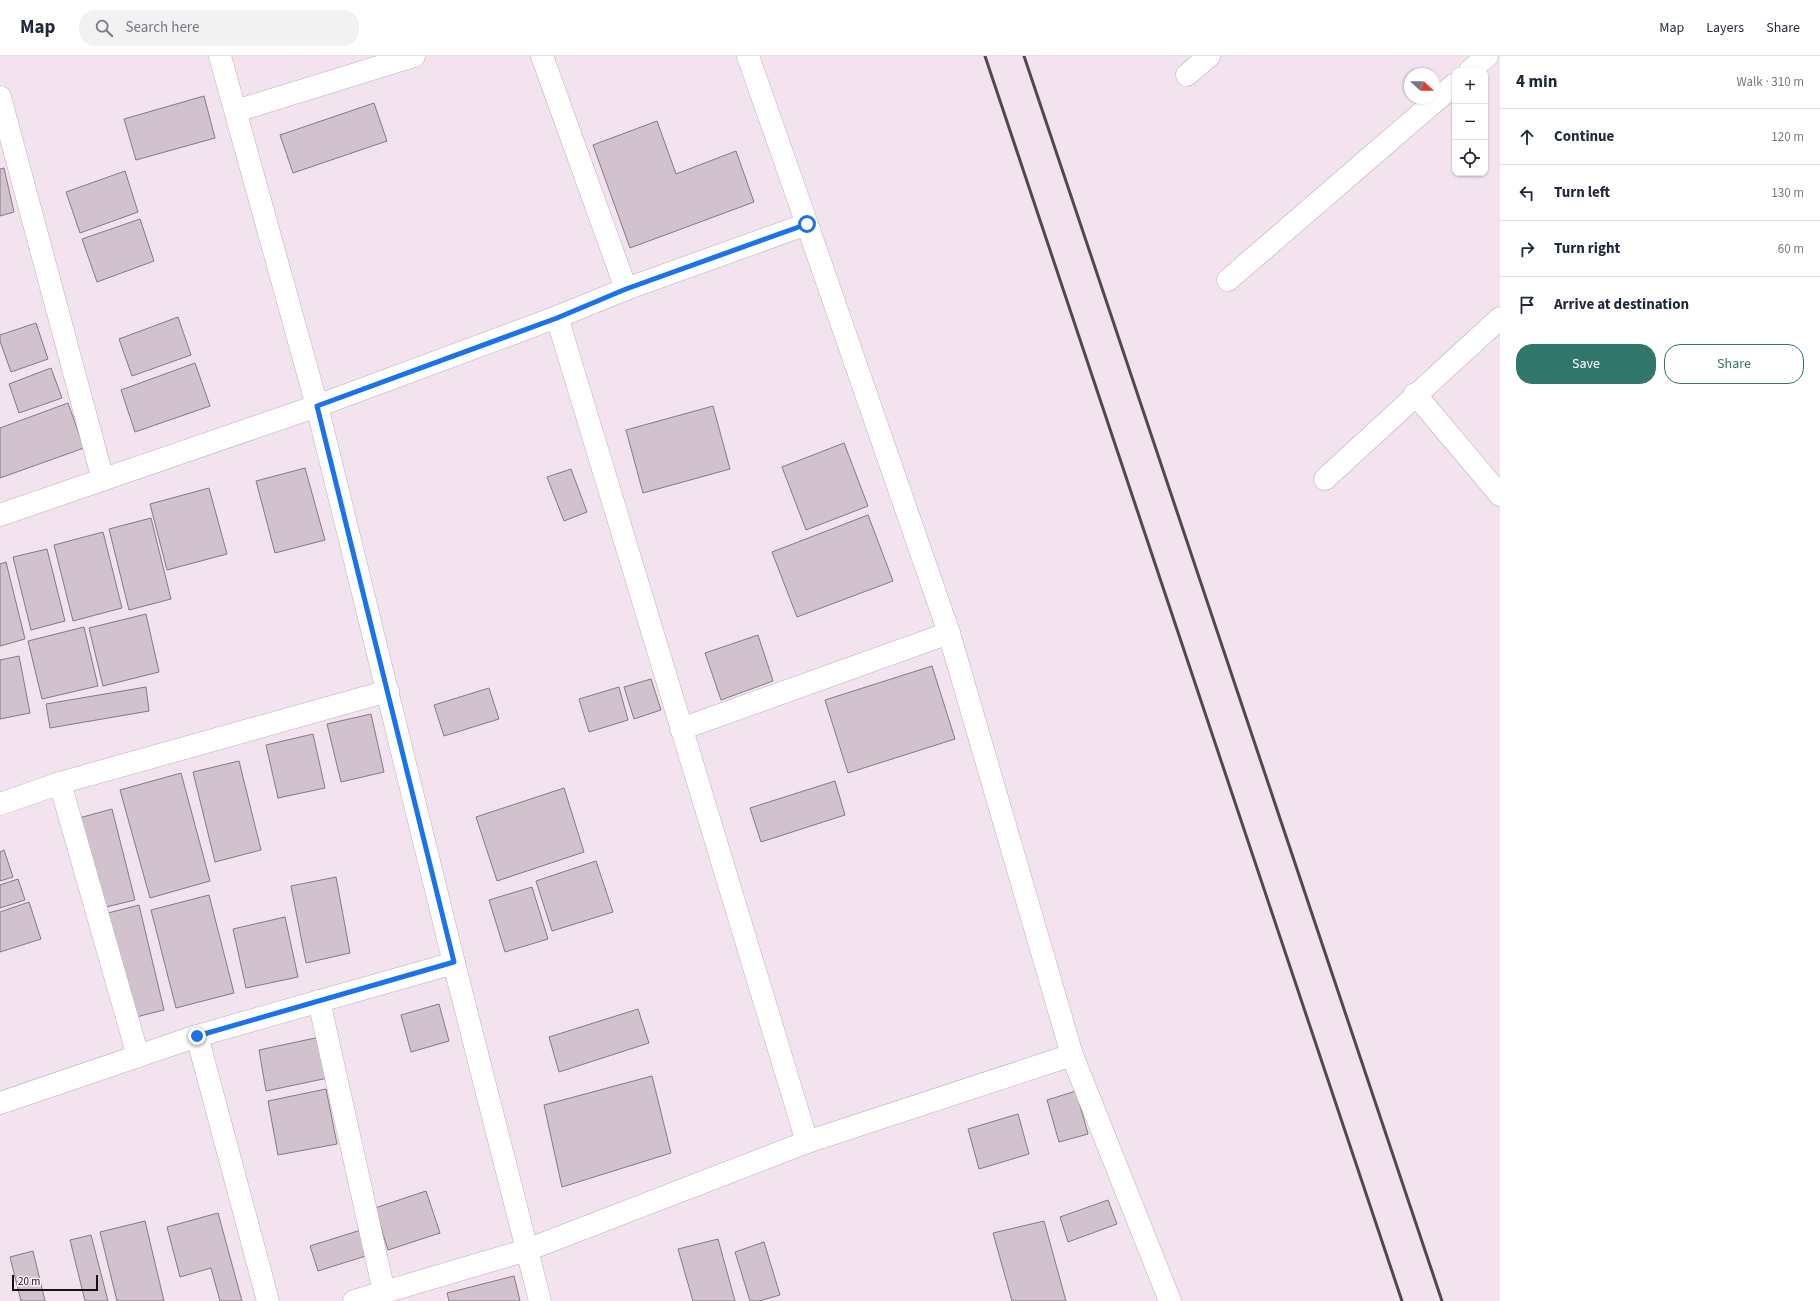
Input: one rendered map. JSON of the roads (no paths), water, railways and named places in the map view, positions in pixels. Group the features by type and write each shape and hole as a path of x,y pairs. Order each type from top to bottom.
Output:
{"street":[{"path":"220,56 317,406 454,962 540,1301"},
{"path":"236,111 414,56"},
{"path":"542,56 626,289"},
{"path":"748,56 949,634 1072,1055 1170,1301"},
{"path":"1187,75 1209,56"},
{"path":"1473,68 1487,56"},
{"path":"1228,280 1452,87"},
{"path":"0,97 103,480"},
{"path":"0,515 317,406 557,318 626,289 807,224"},
{"path":"557,318 807,1142"},
{"path":"1325,479 1415,394 1500,318"},
{"path":"1415,394 1500,495"},
{"path":"681,729 949,634"},
{"path":"0,804 60,783 388,691"},
{"path":"60,783 138,1056"},
{"path":"0,1102 197,1036 454,962"},
{"path":"319,1001 384,1292"},
{"path":"197,1036 268,1301"},
{"path":"354,1301 527,1250 807,1142 1072,1055"}],"railway":[{"path":"985,56 1402,1301"},
{"path":"1024,56 1442,1301"}]}
